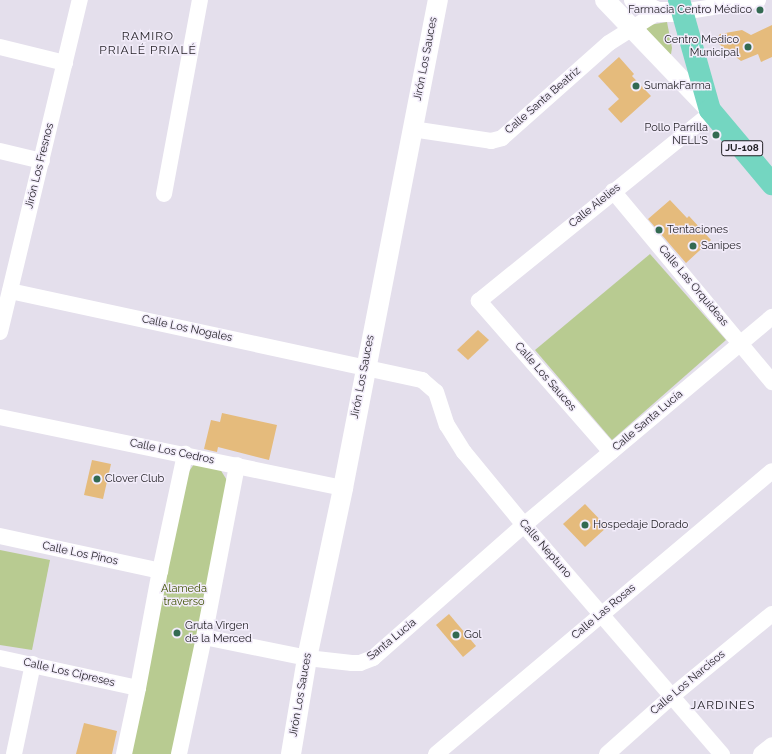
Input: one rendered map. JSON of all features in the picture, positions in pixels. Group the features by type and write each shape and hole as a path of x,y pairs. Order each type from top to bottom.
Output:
{"main road":[{"name":"JU-108","path":"680,6 711,111 772,184"}],"street":[{"name":"Jirón Los Fresnos","path":"0,332 80,0"},
{"path":"164,194 200,0"},
{"name":"Jirón Los Sauces","path":"291,754 307,658 343,488 365,367 438,0"},
{"path":"605,0 711,111"},
{"path":"634,0 658,12 680,6 758,0"},
{"name":"Calle Santa Beatriz","path":"412,129 490,141 502,138 609,43 632,30 658,12"},
{"path":"0,47 65,63"},
{"name":"Calle Alelies","path":"479,301 711,111"},
{"path":"0,151 42,161"},
{"name":"Calle Las Orquideas","path":"613,191 772,382"},
{"name":"Calle Los Nogales","path":"10,291 365,367"},
{"name":"Calle Los Sauces","path":"479,301 611,452"},
{"name":"Calle Santa Lucía","path":"524,525 772,317"},
{"name":"Calle Neptuno","path":"365,367 422,380 431,386 436,392 447,425 458,443 524,525 722,754"},
{"name":"Calle Los Cedros","path":"0,417 185,454 343,488"},
{"path":"124,754 185,454"},
{"path":"179,754 204,637 237,465"},
{"name":"Calle Las Rosas","path":"438,753 772,471"},
{"name":"Santa Lucia","path":"204,637 307,658 360,663 373,658 524,525"},
{"name":"Calle Los Pinos","path":"0,536 160,571"},
{"name":"Calle Los Narcisos","path":"606,754 672,696 772,614"},
{"name":"Calle Los Cipreses","path":"0,658 138,688"},
{"path":"14,754 33,664"},
{"path":"761,754 772,745"}],"green space":[{"path":"667,22 672,48 671,54 668,56 646,29 649,25"},
{"path":"650,254 726,340 612,440 535,350"},
{"name":"Alameda traverso","path":"194,464 220,469 228,482 173,754 129,754 186,476"},
{"path":"0,550 50,560 32,650 0,645"}],"building":[{"name":"Centro Medico Municipal","path":"772,25 772,57 761,62 758,54 741,61 715,41 720,34 742,30 751,35"},
{"path":"619,57 634,74 632,76 651,96 621,123 608,109 619,99 598,76"},
{"path":"670,200 687,218 689,216 711,240 686,263 648,219"},
{"path":"478,330 489,340 468,360 457,350"},
{"path":"222,413 277,425 269,460 218,447 217,452 204,449 211,420 220,422"},
{"name":"Clover Club","path":"92,460 111,464 103,499 84,495"},
{"name":"Hospedaje Dorado","path":"585,504 607,527 585,547 563,524"},
{"name":"Gol","path":"449,614 476,646 463,657 436,625"},
{"path":"84,723 117,731 112,754 76,754"}],"place":[{"name":"Farmacia Centro Médico","path":"760,10"},
{"name":"Centro Medico Municipal","path":"748,47"},
{"name":"SumakFarma","path":"636,86"},
{"name":"Pollo Parrilla NELL'S","path":"716,135"},
{"name":"Tentaciones","path":"659,230"},
{"name":"Sanipes","path":"693,246"},
{"name":"Clover Club","path":"97,479"},
{"name":"Hospedaje Dorado","path":"585,525"},
{"name":"Gruta Virgen de la Merced","path":"177,633"},
{"name":"Gol","path":"456,635"}],"district":[{"name":"RAMIRO PRIALÉ PRIALÉ","path":"148,44"},
{"name":"JARDINES","path":"723,706"}]}
